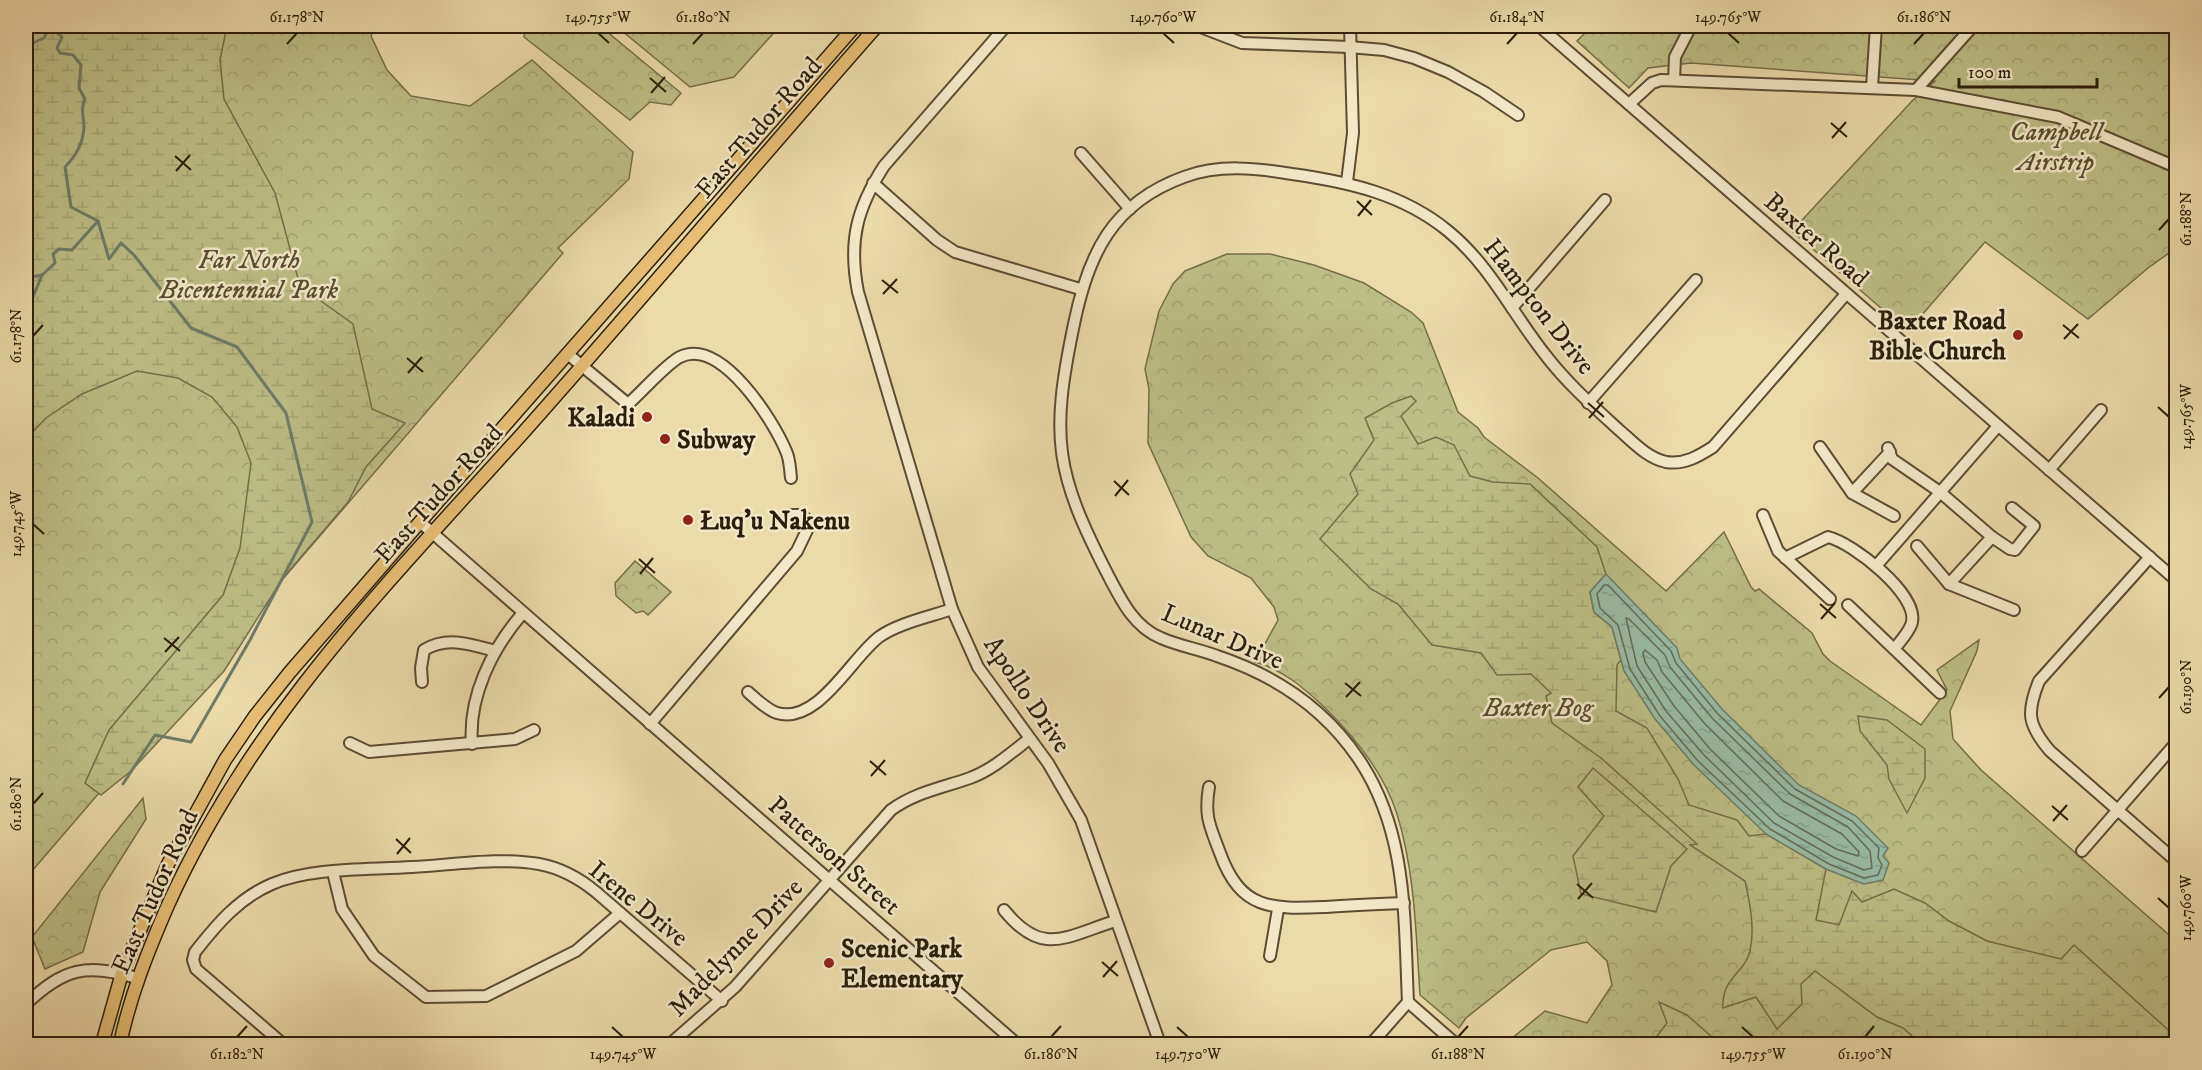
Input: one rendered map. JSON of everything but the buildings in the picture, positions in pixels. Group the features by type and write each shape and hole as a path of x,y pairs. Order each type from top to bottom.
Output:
{"main road":[{"name":"East Tudor Road","path":"102,1044 122,973 168,864 225,760 290,672 855,26"},
{"name":"East Tudor Road","path":"120,1044 137,978 183,873 216,810 251,753 313,670 431,532 581,366 877,26"}],"street":[{"name":"Apollo Drive","path":"1006,26 884,166 873,183 859,211 854,238 853,267 858,292 952,609 978,667 1065,790 1081,820 1160,1044"},
{"path":"1198,26 1242,43 1383,50 1431,65 1484,92 1518,115"},
{"path":"1347,182 1353,133 1350,26"},
{"name":"Baxter Road","path":"1539,26 2176,580"},
{"path":"1674,80 1675,57 1692,26"},
{"path":"1872,87 1876,26"},
{"path":"1916,90 1973,26"},
{"path":"1629,104 1652,83 1674,80 1916,90 2058,117 2176,167"},
{"path":"1081,153 1130,209"},
{"name":"Hampton Drive","path":"1130,209 1151,193 1185,176 1223,168 1259,169 1347,182 1383,193 1417,209 1444,228 1487,270 1546,357 1588,403 1645,452 1658,460 1671,463 1692,459 1713,447 1846,294"},
{"path":"873,183 937,240 955,252 1080,289"},
{"path":"1512,308 1605,200"},
{"name":"Lunar Drive","path":"1130,209 1108,232 1093,256 1080,289 1060,392 1059,447 1069,492 1079,519 1124,607 1138,623 1157,637 1238,663 1276,682 1316,710 1340,734 1361,762 1391,827 1400,863 1408,1002"},
{"path":"1588,403 1696,280"},
{"path":"569,355 628,404 680,357 702,354 727,369 759,402 788,453 791,478"},
{"path":"2049,470 2101,410"},
{"path":"1876,566 1998,426"},
{"path":"1820,447 1852,493 1894,516"},
{"path":"1852,493 1889,450 1892,459 1940,492 1992,537 2015,550 2032,532 2034,526 2012,508"},
{"path":"1763,514 1778,551 1830,599"},
{"path":"650,724 797,551 808,528 807,520 802,515 789,515"},
{"name":"Patterson Street","path":"420,522 522,614 831,880 1017,1044"},
{"path":"1785,558 1828,537 1853,547 1876,566 1905,598 1912,611 1912,623 1894,649"},
{"path":"1949,584 1992,537"},
{"path":"1917,546 1949,584 2014,610"},
{"path":"2150,557 2039,681 2031,700 2030,717 2037,735 2050,751 2176,861"},
{"path":"1848,606 1940,693"},
{"path":"748,692 776,713 788,715 811,706 829,692 869,645 882,635 952,609"},
{"path":"472,744 470,722 473,708 495,651 522,614"},
{"path":"422,682 421,668 424,650 437,642 466,643 495,651"},
{"path":"350,742 369,752 515,739 534,730"},
{"name":"Madelynne Drive","path":"670,1044 722,1001 891,810 905,800 944,784 970,778 991,767 1029,739"},
{"path":"2082,851 2176,743"},
{"path":"1209,787 1205,812 1227,872 1240,889 1258,901 1278,909 1404,903"},
{"name":"Irene Drive","path":"283,1044 196,969 193,960 195,952 230,911 251,894 295,876 333,872 496,862 540,864 580,880 722,1001"},
{"path":"333,872 342,909 374,956 426,997 486,996 576,951 620,913"},
{"path":"1270,956 1278,909"},
{"path":"1004,910 1018,927 1030,936 1042,939 1061,938 1115,921"},
{"path":"26,1004 47,984 69,973 92,969 122,973 137,978"},
{"path":"1371,1044 1408,1002 1456,1044"}],"green space":[{"name":"Far North Bicentennial Park","path":"26,26 376,26 371,36 387,70 411,96 470,106 532,60 633,152 629,179 558,248 563,253 26,878"},
{"path":"26,26 227,26 220,60 224,99 275,193 300,286 353,324 372,409 405,423 366,467 348,502 283,578 224,671 131,771 101,795 85,783 109,730 223,595 240,548 251,463 237,427 212,397 178,378 137,371 82,394 46,418 26,439"},
{"path":"526,26 600,26 681,93 671,105 650,102 630,120 524,37"},
{"path":"616,26 780,26 734,77 690,87"},
{"name":"Campbell Airstrip","path":"1592,26 2174,26 2176,248 2148,268 2088,319 1985,242 1914,324 1904,328 1792,231 1913,100 1935,81 1691,63 1648,68 1629,88 1577,41"},
{"name":"Baxter Bog","path":"1227,254 1270,254 1314,265 1364,283 1411,312 1423,323 1458,412 1478,428 1484,437 1538,478 1666,591 1724,532 1755,591 1759,589 1812,633 1823,654 1830,661 1921,725 1947,690 1937,670 1979,640 1977,651 1950,711 1953,739 1981,770 2176,941 2176,1044 1505,1044 1545,1011 1587,1023 1612,985 1607,961 1587,942 1551,950 1466,1018 1459,1028 1420,995 1414,904 1408,858 1397,814 1384,784 1356,742 1323,706 1308,692 1274,669 1255,662 1278,620 1274,607 1251,578 1208,556 1191,537 1148,443 1149,389 1145,369 1159,311 1173,284 1185,271"},
{"path":"1411,396 1416,401 1401,416 1418,444 1436,437 1454,445 1470,476 1493,482 1530,484 1597,547 1606,574 1590,592 1594,612 1612,627 1621,660 1617,665 1616,711 1647,728 1678,779 1689,805 1737,820 1749,836 1766,834 1826,869 1816,920 1839,925 1852,891 1862,902 1894,889 1925,903 1949,921 1987,941 2061,959 2074,945 2176,1037 2176,1044 1921,1044 1903,1028 1877,1017 1815,971 1801,984 1802,1004 1777,1029 1756,997 1723,1008 1723,998 1729,983 1747,959 1750,951 1752,925 1745,881 1690,845 1697,844 1601,758 1552,723 1546,696 1551,693 1531,674 1497,675 1481,653 1432,645 1398,604 1371,589 1320,539 1358,494 1350,474 1374,440 1365,418 1392,403"},
{"path":"635,561 671,592 648,615 643,611 636,613 616,596 615,583"},
{"path":"1858,716 1887,720 1925,749 1925,778 1907,813 1889,779 1887,765 1860,731"},
{"path":"1593,768 1687,849 1671,866 1656,912 1581,894 1573,856 1604,816 1578,787"},
{"path":"143,798 146,819 100,892 83,952 45,969 32,937"},
{"path":"1659,1002 1687,1015 1720,1044 1651,1044 1667,1023"}],"water":[{"name":"Baxter Bog","path":"1606,574 1677,648 1680,659 1722,709 1799,785 1856,816 1888,848 1883,856 1889,863 1883,880 1864,884 1856,881 1826,869 1766,834 1694,765 1655,719 1624,671 1612,627 1594,612 1590,592"}],"waterway":[{"path":"26,278 42,275 55,263 53,254 59,249 72,250 98,221 71,207 65,167 78,149 84,128 82,110 85,99 79,88 81,65 73,55 60,53 57,48 62,37 49,26"},
{"path":"26,46 44,38 50,26"},
{"path":"98,221 109,259 121,243 134,255 191,328 237,347 286,413 312,522 250,640 191,742 155,735 123,784"},
{"path":"26,314 42,275"}],"place":[{"name":"Baxter Road Bible Church","path":"2018,335"},
{"name":"Kaladi","path":"647,417"},
{"name":"Subway","path":"665,439"},
{"name":"Łuq’u Nakenu","path":"688,520"},
{"name":"Scenic Park Elementary","path":"829,963"}]}
